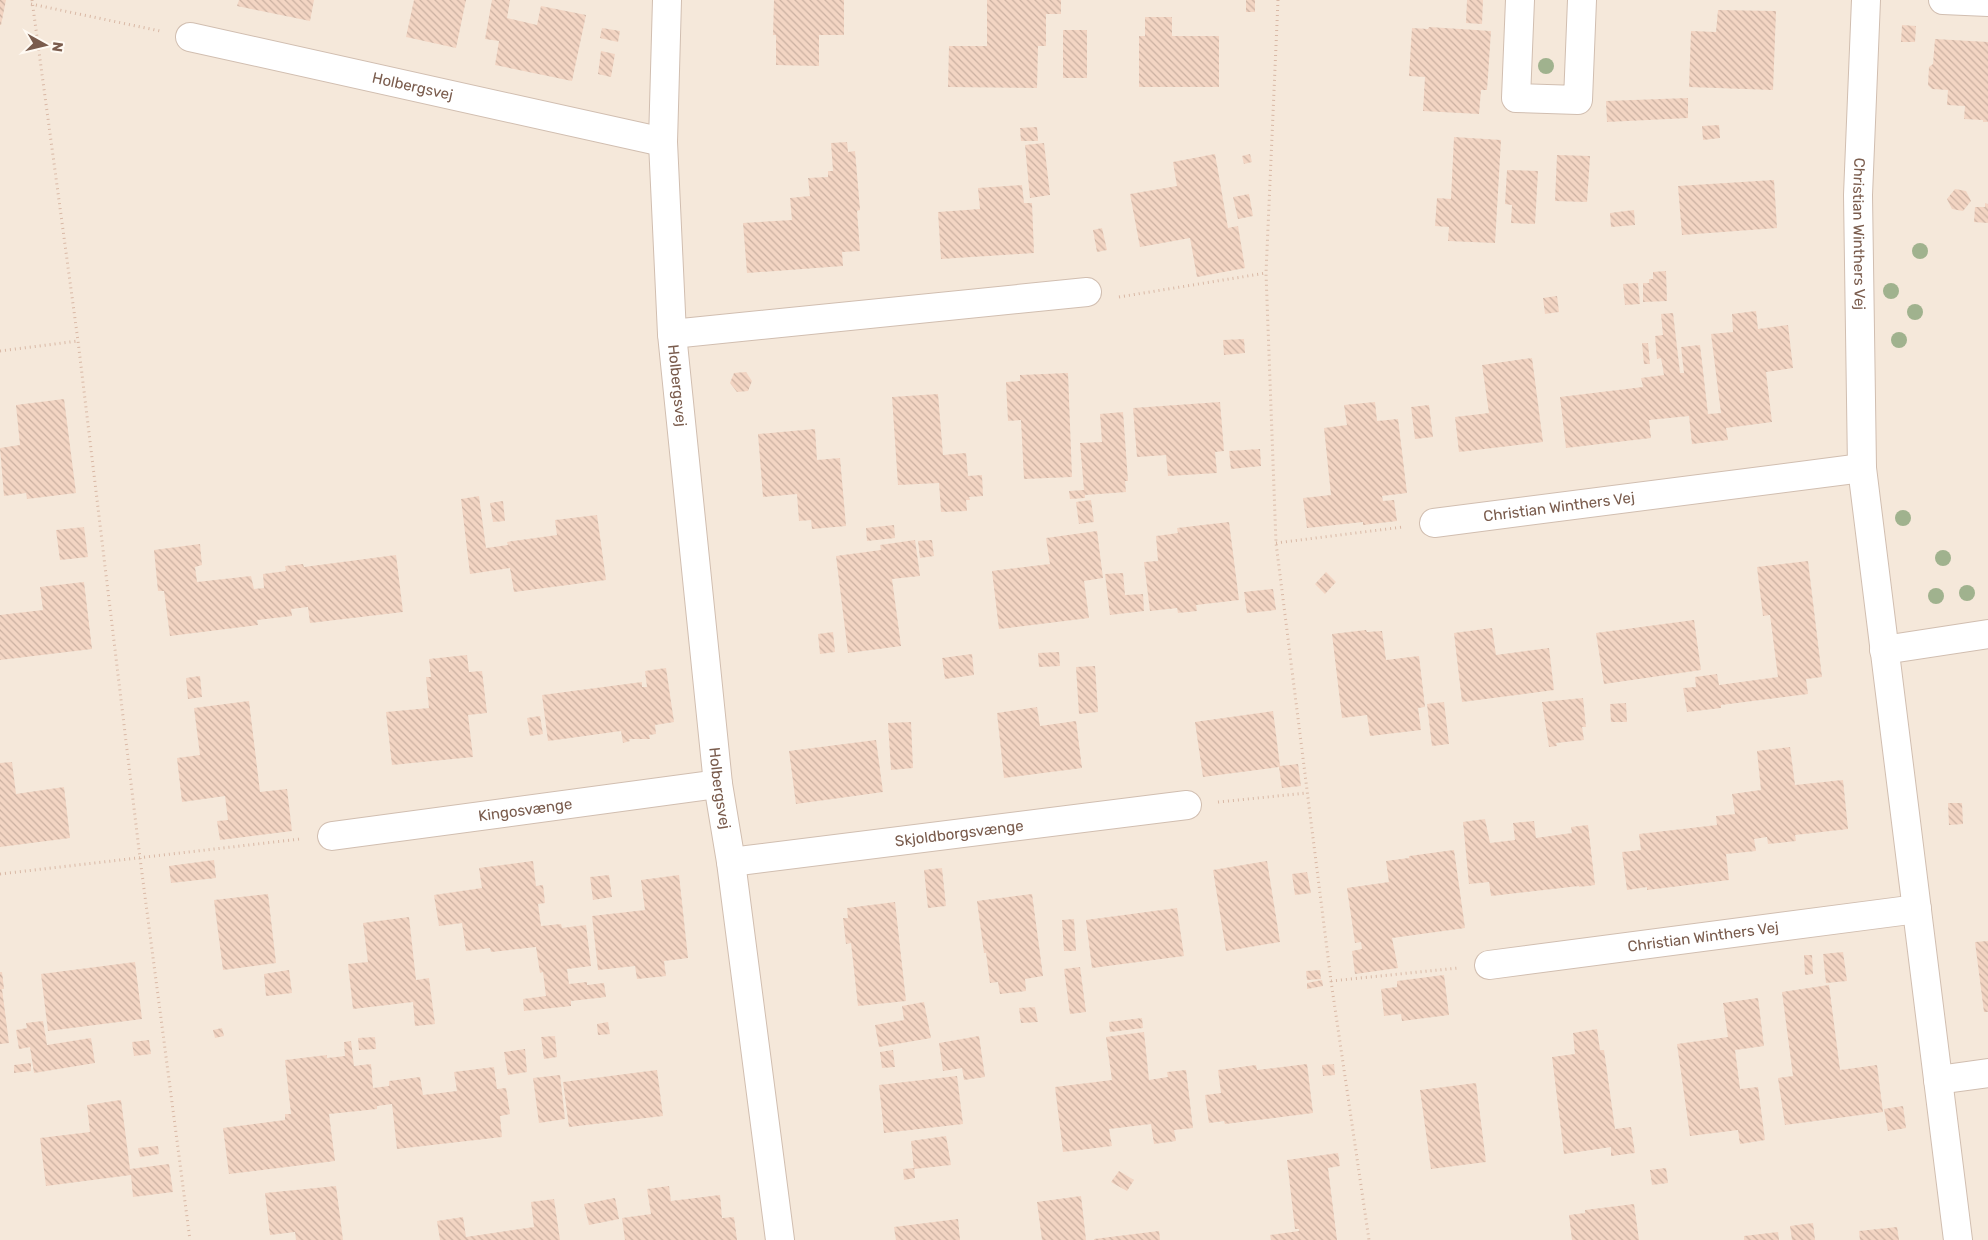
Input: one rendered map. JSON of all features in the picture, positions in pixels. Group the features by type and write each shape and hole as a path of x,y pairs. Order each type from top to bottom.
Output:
{"street":[{"name":"Holbergsvej","path":"667,0 663,142 672,334 718,784 731,862 780,1240"},
{"path":"1520,0 1516,98 1578,100 1582,0"},
{"name":"Christian Winthers Vej","path":"1866,0 1858,196 1862,468 1958,1240"},
{"path":"1943,0 1988,2"},
{"name":"Holbergsvej","path":"190,37 663,142"},
{"name":"Holbergsvej","path":"672,334 1087,292"},
{"name":"Christian Winthers Vej","path":"1434,523 1862,468"},
{"path":"1884,650 1988,634"},
{"name":"Kingosvænge","path":"332,836 718,784"},
{"name":"Skjoldborgsvænge","path":"731,862 1187,805"},
{"name":"Christian Winthers Vej","path":"1489,965 1917,909"},
{"path":"1938,1080 1988,1073"}],"path":[{"path":"1278,0 1266,273 1276,543 1331,981 1369,1240"},
{"path":"190,37 32,2 78,341 140,858 190,1240"},
{"path":"1087,292 1092,302 1266,273"},
{"path":"0,350 78,341"},
{"path":"1276,543 1434,523"},
{"path":"1187,805 1307,793"},
{"path":"0,874 332,836"},
{"path":"1331,981 1489,965"}],"shaded area":[{"path":"0,0 1988,0 1988,1240 0,1240"}],"building":[{"path":"0,0 6,0 1,25 0,25"},
{"path":"239,0 314,0 310,21 237,6"},
{"path":"414,0 466,0 456,48 406,37"},
{"path":"492,0 510,0 507,18 537,25 541,6 586,15 572,81 495,65 499,41 485,39"},
{"path":"774,0 844,0 844,35 819,35 819,66 776,65 776,35 773,35"},
{"path":"987,0 1061,0 1061,14 1046,14 1046,46 1038,46 1037,88 948,87 949,46 987,46"},
{"path":"1246,0 1255,0 1255,12 1246,12"},
{"path":"1467,0 1483,0 1482,24 1466,23"},
{"path":"1718,10 1776,11 1773,90 1689,87 1691,31 1716,32"},
{"path":"1145,17 1172,17 1172,36 1219,36 1219,87 1139,87 1139,36 1145,36"},
{"path":"1902,25 1916,26 1915,42 1901,42"},
{"path":"1429,27 1491,31 1487,90 1481,90 1479,114 1423,111 1425,77 1409,76 1412,28 1428,29"},
{"path":"602,28 620,31 618,42 600,38"},
{"path":"1063,30 1087,30 1087,78 1063,78"},
{"path":"1935,39 1988,42 1988,122 1964,119 1965,106 1947,105 1948,90 1932,89 1928,85 1929,67 1933,64"},
{"path":"601,51 615,54 611,77 598,74"},
{"path":"1688,98 1688,118 1607,122 1606,101"},
{"path":"1719,125 1720,138 1703,140 1702,126"},
{"path":"1037,127 1038,141 1021,141 1020,128"},
{"path":"1454,137 1501,140 1495,243 1448,241 1449,227 1435,226 1437,198 1451,199"},
{"path":"847,142 848,152 855,151 860,210 857,211 860,251 842,252 843,266 747,273 743,223 792,220 790,198 810,196 808,178 828,177 828,171 833,171 831,143"},
{"path":"1044,143 1050,195 1030,198 1025,145"},
{"path":"1215,154 1228,228 1238,226 1245,268 1197,277 1190,238 1140,247 1130,194 1177,186 1173,162"},
{"path":"1250,154 1252,162 1244,164 1242,156"},
{"path":"1557,155 1590,156 1587,202 1555,201"},
{"path":"1507,170 1538,171 1535,224 1511,223 1512,205 1505,204"},
{"path":"1774,180 1777,228 1682,235 1678,186"},
{"path":"1022,185 1024,203 1032,203 1034,253 941,259 938,212 980,209 978,188"},
{"path":"1955,189 1966,191 1971,201 1963,211 1952,209 1947,199"},
{"path":"1249,194 1253,216 1238,219 1233,197"},
{"path":"1985,203 1988,204 1988,223 1974,222 1975,207 1985,207"},
{"path":"1634,210 1635,225 1611,227 1610,213"},
{"path":"1102,228 1107,250 1097,252 1093,230"},
{"path":"1666,271 1667,301 1643,302 1643,283 1649,283 1649,279 1653,279 1653,272"},
{"path":"1638,283 1640,304 1625,305 1623,284"},
{"path":"1557,296 1559,312 1545,314 1543,298"},
{"path":"1756,311 1758,329 1788,325 1793,368 1766,372 1772,422 1726,428 1728,440 1692,444 1689,416 1649,420 1651,438 1566,448 1560,397 1643,387 1641,378 1664,375 1661,358 1657,359 1655,336 1663,335 1661,314 1673,313 1680,373 1684,373 1681,347 1700,345 1708,414 1721,413 1711,334 1733,332 1732,314"},
{"path":"1244,339 1245,353 1224,355 1223,340"},
{"path":"1642,343 1648,343 1650,364 1644,364"},
{"path":"1532,358 1543,442 1459,452 1455,417 1489,413 1482,365"},
{"path":"746,372 752,381 748,391 737,392 730,383 734,373"},
{"path":"1068,373 1072,477 1024,479 1021,420 1008,421 1006,382 1020,381 1020,375"},
{"path":"938,394 943,455 966,453 968,476 982,475 983,496 969,497 970,500 966,500 967,511 941,512 939,483 898,485 892,397"},
{"path":"64,399 76,493 27,499 26,493 4,496 0,448 20,445 16,405"},
{"path":"1220,402 1224,451 1215,452 1217,473 1168,476 1166,455 1137,457 1133,408"},
{"path":"1375,402 1377,421 1398,419 1407,493 1382,496 1383,501 1394,500 1397,521 1363,525 1363,522 1307,528 1303,498 1331,495 1324,428 1347,425 1344,405"},
{"path":"1429,405 1433,437 1415,439 1411,407"},
{"path":"1123,412 1128,481 1125,481 1126,492 1085,495 1085,498 1070,499 1069,491 1084,490 1080,443 1102,442 1100,414"},
{"path":"815,429 817,460 840,458 846,526 812,529 811,520 799,521 797,494 763,497 758,434"},
{"path":"1260,449 1261,466 1231,469 1229,451"},
{"path":"479,496 486,548 508,545 507,542 557,535 555,520 597,515 606,580 514,592 510,568 470,574 461,499"},
{"path":"1091,500 1094,522 1079,524 1076,502"},
{"path":"503,501 505,521 493,522 490,503"},
{"path":"1229,522 1239,600 1196,605 1197,611 1178,613 1177,608 1150,611 1144,562 1158,561 1156,536 1178,533 1177,528"},
{"path":"894,525 895,538 867,541 866,528"},
{"path":"84,527 88,557 60,560 56,530"},
{"path":"1097,531 1103,578 1084,581 1089,618 999,629 992,571 1050,564 1046,538"},
{"path":"915,540 920,576 892,579 901,646 848,653 836,556 881,550 880,545"},
{"path":"932,540 934,556 920,558 918,541"},
{"path":"200,544 202,565 195,567 197,582 251,576 254,589 264,588 263,574 286,571 285,566 303,564 304,567 396,555 403,612 310,623 308,607 291,609 292,616 257,620 258,625 170,636 164,591 158,591 154,550"},
{"path":"1808,561 1822,677 1806,679 1808,694 1721,705 1721,708 1687,712 1683,688 1696,687 1695,677 1717,674 1719,685 1778,677 1770,615 1763,616 1757,567"},
{"path":"1326,572 1336,582 1325,594 1315,584"},
{"path":"1123,573 1125,595 1143,594 1144,611 1110,615 1105,574"},
{"path":"84,582 92,649 0,660 0,615 43,610 40,587"},
{"path":"1273,589 1276,610 1247,613 1244,592"},
{"path":"1694,620 1701,670 1604,684 1596,633"},
{"path":"1492,628 1496,655 1549,648 1554,690 1462,702 1454,633"},
{"path":"1366,630 1367,632 1382,631 1386,660 1419,656 1425,707 1418,708 1421,730 1370,736 1367,715 1342,718 1332,634"},
{"path":"833,632 835,652 820,654 818,634"},
{"path":"1059,652 1060,666 1039,667 1038,653"},
{"path":"972,654 974,675 945,679 942,658"},
{"path":"467,655 469,672 482,671 487,713 468,715 473,757 392,765 386,712 429,708 426,677 431,677 429,659"},
{"path":"1095,666 1098,712 1079,714 1076,667"},
{"path":"666,668 674,722 655,725 656,734 649,735 650,739 629,739 630,741 623,743 621,731 548,741 542,695 642,682 642,687 647,687 645,671"},
{"path":"200,676 202,697 188,699 186,678"},
{"path":"1583,698 1586,727 1582,727 1584,740 1556,743 1557,746 1549,747 1542,702"},
{"path":"249,701 260,792 287,789 292,831 220,840 217,821 228,820 225,796 182,802 177,758 200,755 194,708"},
{"path":"1444,702 1449,744 1432,746 1427,704"},
{"path":"1626,703 1627,722 1611,722 1610,704"},
{"path":"1037,707 1040,726 1076,721 1082,768 1004,778 997,713"},
{"path":"1273,711 1280,766 1298,764 1301,786 1282,788 1279,767 1203,777 1195,722"},
{"path":"540,716 543,734 530,736 527,718"},
{"path":"911,722 913,768 891,770 888,723"},
{"path":"876,740 883,792 796,804 789,751"},
{"path":"1790,747 1795,785 1843,780 1848,829 1795,835 1796,841 1768,844 1767,837 1754,839 1756,851 1726,854 1729,880 1647,890 1647,887 1627,890 1622,852 1641,850 1639,834 1717,825 1716,816 1735,814 1732,794 1761,790 1757,751"},
{"path":"12,762 16,794 64,787 70,838 0,847 0,763"},
{"path":"1948,803 1962,803 1963,824 1949,825"},
{"path":"1485,819 1490,843 1515,840 1513,823 1534,821 1536,838 1572,833 1571,827 1588,825 1595,885 1491,896 1489,882 1469,884 1463,822"},
{"path":"1454,850 1465,928 1392,938 1398,968 1355,974 1352,951 1362,949 1361,942 1355,943 1347,888 1389,882 1386,861"},
{"path":"214,860 216,878 171,883 169,866"},
{"path":"533,861 536,886 543,885 545,903 538,904 541,926 561,924 562,928 586,925 591,966 567,969 569,984 587,982 587,985 604,983 606,997 571,1001 571,1006 524,1011 523,999 546,996 543,972 540,973 536,947 491,952 490,948 466,951 462,923 439,926 434,895 482,888 479,868"},
{"path":"1267,861 1280,942 1226,951 1213,870"},
{"path":"942,868 946,906 928,908 924,870"},
{"path":"1307,872 1311,893 1295,895 1292,874"},
{"path":"609,875 612,897 593,900 590,877"},
{"path":"679,875 688,958 664,961 666,976 637,979 635,966 598,970 592,916 645,910 641,880"},
{"path":"268,894 276,963 223,970 214,900"},
{"path":"1032,894 1043,976 1025,979 1026,991 1000,994 998,982 990,983 977,901"},
{"path":"895,902 906,1001 858,1006 851,943 846,944 843,918 848,918 847,908"},
{"path":"1177,908 1184,956 1092,968 1086,920"},
{"path":"409,917 416,980 429,978 435,1024 415,1026 413,1002 353,1009 348,964 368,962 363,923"},
{"path":"1074,919 1076,951 1064,951 1062,920"},
{"path":"1988,941 1988,1012 1984,1012 1975,942"},
{"path":"1843,952 1847,981 1826,983 1823,954"},
{"path":"1804,955 1812,955 1813,974 1805,975"},
{"path":"135,962 142,1019 48,1031 41,974"},
{"path":"1080,967 1086,1012 1070,1014 1064,969"},
{"path":"289,970 292,993 266,996 264,974"},
{"path":"1320,970 1321,979 1307,980 1306,971"},
{"path":"0,972 2,972 4,989 2,989 9,1043 0,1044"},
{"path":"1444,975 1449,1015 1402,1021 1401,1014 1384,1016 1381,989 1397,987 1397,981"},
{"path":"1322,980 1323,986 1307,989 1307,983"},
{"path":"1829,985 1840,1070 1877,1065 1883,1112 1785,1125 1778,1078 1793,1076 1782,992"},
{"path":"1758,998 1764,1046 1735,1050 1740,1089 1758,1087 1765,1140 1740,1144 1738,1130 1690,1136 1677,1044 1728,1037 1723,1003"},
{"path":"924,1002 931,1038 879,1047 875,1025 904,1020 902,1006"},
{"path":"1035,1007 1038,1022 1021,1023 1019,1008"},
{"path":"1142,1018 1143,1028 1110,1032 1109,1022"},
{"path":"43,1021 47,1045 91,1038 95,1063 34,1073 30,1047 19,1049 16,1030 27,1028 26,1023"},
{"path":"608,1022 610,1034 598,1035 597,1024"},
{"path":"222,1028 224,1036 215,1038 213,1030"},
{"path":"1597,1029 1600,1050 1604,1050 1615,1129 1631,1127 1635,1153 1611,1156 1611,1147 1564,1154 1552,1057 1575,1054 1573,1033"},
{"path":"1144,1032 1149,1080 1168,1077 1167,1072 1186,1070 1193,1128 1174,1130 1176,1141 1154,1144 1151,1124 1109,1129 1112,1146 1063,1152 1055,1087 1112,1080 1106,1037"},
{"path":"555,1036 557,1057 544,1059 541,1037"},
{"path":"979,1036 985,1077 964,1080 962,1068 943,1071 939,1043"},
{"path":"375,1037 376,1049 359,1050 358,1038"},
{"path":"149,1040 151,1054 134,1056 132,1042"},
{"path":"351,1041 354,1066 371,1064 373,1088 389,1086 389,1081 420,1077 423,1095 457,1091 454,1072 494,1067 497,1089 506,1088 510,1114 500,1116 502,1137 397,1149 392,1104 377,1106 377,1109 329,1114 335,1161 229,1174 223,1128 285,1120 285,1114 291,1114 285,1060 327,1055 327,1058 345,1056 344,1042"},
{"path":"525,1049 527,1072 508,1075 504,1052"},
{"path":"893,1050 895,1067 882,1068 880,1052"},
{"path":"31,1063 31,1071 14,1073 14,1065"},
{"path":"1307,1064 1313,1113 1225,1124 1224,1121 1209,1123 1205,1095 1221,1093 1218,1070 1256,1065 1257,1070"},
{"path":"1334,1064 1335,1075 1323,1076 1322,1065"},
{"path":"657,1070 663,1116 569,1127 563,1082"},
{"path":"560,1075 565,1119 539,1123 533,1078"},
{"path":"957,1076 963,1124 884,1133 879,1085"},
{"path":"1476,1083 1486,1162 1431,1169 1420,1090"},
{"path":"121,1100 130,1169 169,1164 173,1192 133,1197 131,1175 46,1186 40,1138 90,1132 87,1105"},
{"path":"1903,1106 1906,1128 1888,1131 1884,1109"},
{"path":"946,1136 951,1165 914,1169 911,1141"},
{"path":"158,1146 159,1154 140,1157 138,1148"},
{"path":"1338,1153 1340,1166 1328,1168 1337,1240 1271,1240 1270,1235 1299,1231 1299,1229 1295,1229 1287,1160"},
{"path":"914,1168 915,1178 904,1180 903,1169"},
{"path":"1666,1168 1668,1183 1652,1185 1650,1170"},
{"path":"1119,1171 1134,1180 1127,1191 1111,1182"},
{"path":"336,1186 343,1240 296,1240 295,1232 270,1235 265,1193"},
{"path":"669,1186 671,1201 720,1195 722,1218 734,1217 737,1240 625,1240 622,1218 651,1214 647,1189"},
{"path":"1081,1196 1086,1240 1042,1240 1037,1202"},
{"path":"615,1198 619,1219 589,1225 584,1204"},
{"path":"554,1199 560,1240 440,1240 437,1221 463,1217 466,1237 534,1227 531,1202"},
{"path":"1634,1204 1639,1240 1572,1240 1569,1215 1585,1213 1585,1210"},
{"path":"958,1219 960,1240 896,1240 894,1227"},
{"path":"1813,1223 1815,1240 1792,1240 1790,1226"},
{"path":"1897,1227 1899,1240 1860,1240 1859,1231"},
{"path":"1159,1231 1160,1240 1094,1240 1094,1239"},
{"path":"1778,1232 1779,1240 1744,1240 1744,1236"}]}
